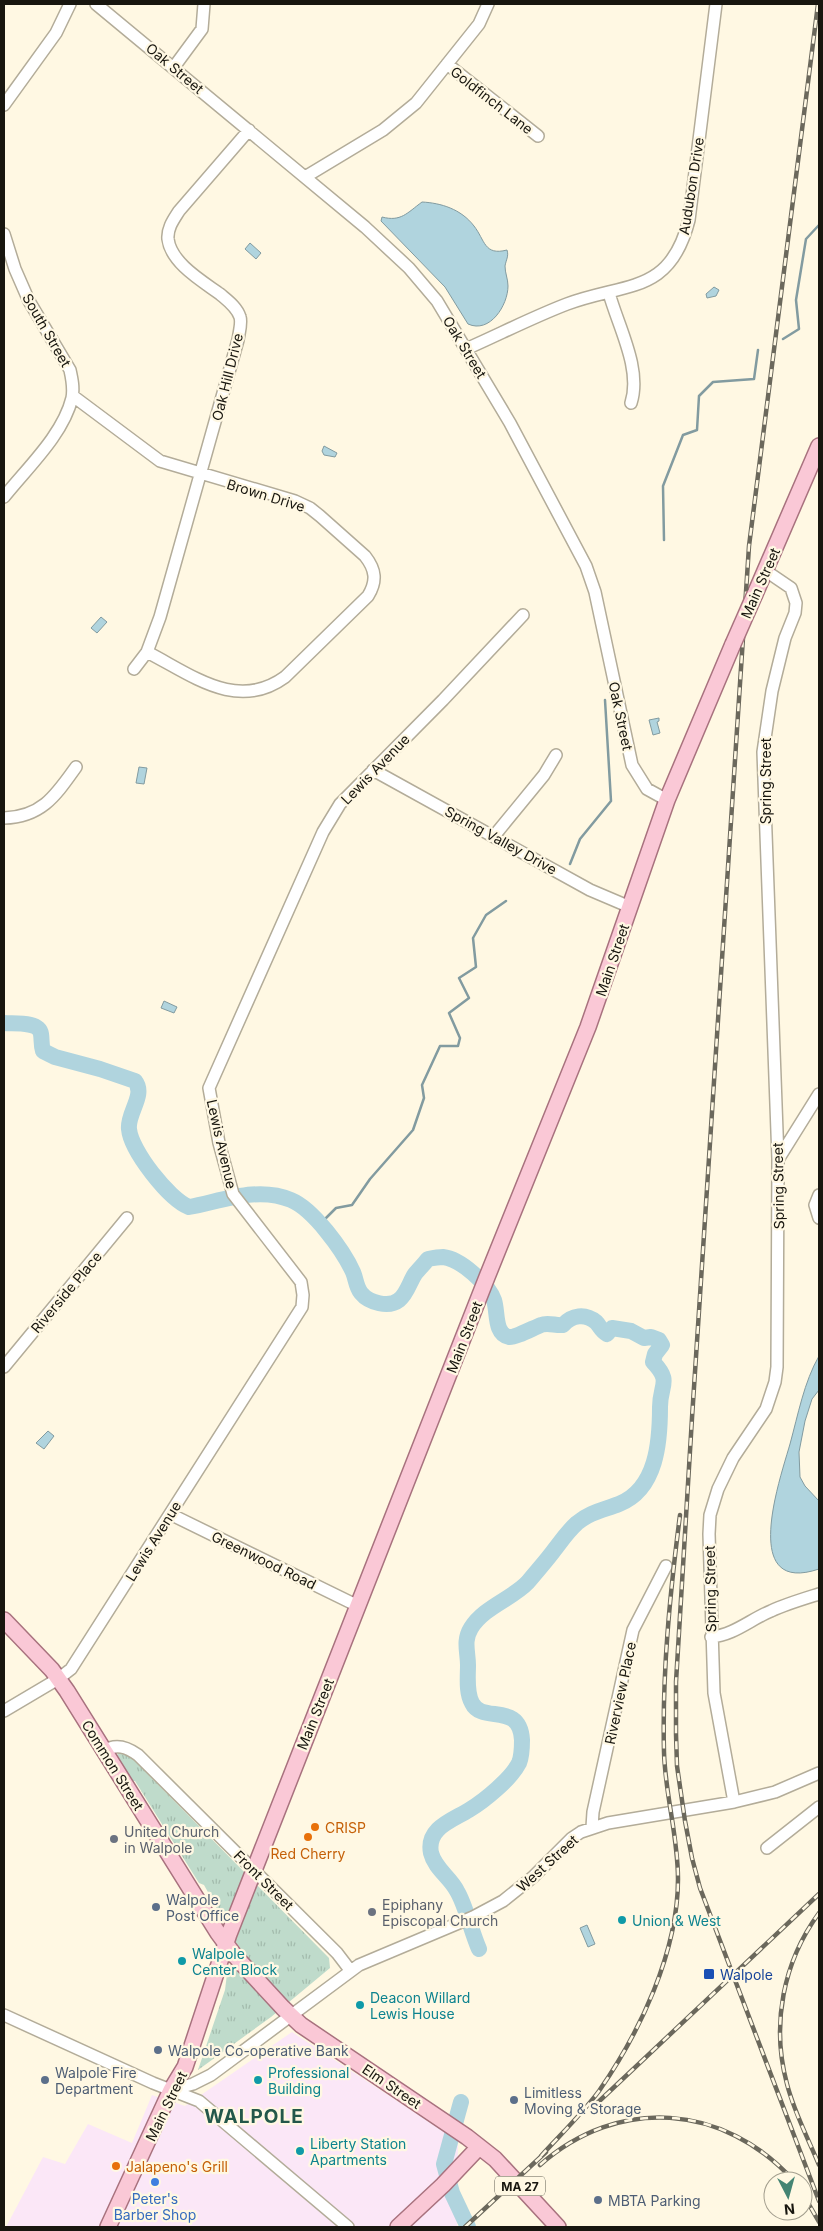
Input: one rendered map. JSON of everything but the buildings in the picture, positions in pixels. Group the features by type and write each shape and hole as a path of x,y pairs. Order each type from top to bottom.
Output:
{"main road":[{"name":"Main Street","path":"108,2227 171,2090 185,2068 226,1944 254,1871 480,1295 588,1027 667,800 819,446"},
{"name":"Common Street","path":"4,1620 58,1679 226,1944"},
{"name":"Elm Street","path":"226,1944 290,2016 479,2146 495,2159 558,2227"},
{"path":"398,2227 443,2185 479,2146"}],"street":[{"path":"4,104 56,33 70,4"},
{"name":"Oak Street","path":"96,4 366,227 409,268 437,301 510,424 586,566 595,592 632,765 647,789 667,800"},
{"path":"174,68 202,29 204,4"},
{"path":"305,177 383,130 405,114 416,103 479,24 488,4"},
{"name":"Audubon Drive","path":"466,349 568,304 646,282 672,261 682,242 688,220 716,4"},
{"name":"Goldfinch Lane","path":"447,64 538,136"},
{"name":"Oak Hill Drive","path":"134,669 146,652 160,617 238,340 240,315 233,304 187,269 177,258 168,240 170,224 249,130"},
{"name":"South Street","path":"4,234 21,285 70,370 73,383 68,411 50,440 4,497"},
{"path":"609,293 635,374 635,391 631,403"},
{"name":"Brown Drive","path":"72,396 160,461 201,475 281,496 310,508 365,556 372,566 375,577 373,588 368,596 298,666 271,687 254,692 236,692 219,688 146,652"},
{"name":"Spring Street","path":"734,1802 714,1693 709,1534 713,1501 733,1458 766,1409 775,1382 778,1349 778,1159 763,752 772,691 785,638 795,613 796,603 791,588 766,571"},
{"name":"Lewis Avenue","path":"4,1711 71,1670 80,1658 302,1308 301,1282 236,1198 219,1143 209,1088 323,832 340,804 443,700 523,615"},
{"path":"494,836 544,775 556,755"},
{"path":"4,818 23,816 47,803 57,794 76,766"},
{"name":"Spring Valley Drive","path":"374,770 590,890 630,907"},
{"path":"778,1159 819,1094"},
{"path":"819,1196 815,1205 819,1218"},
{"name":"Riverside Place","path":"4,1367 127,1218"},
{"name":"Greenwood Road","path":"170,1514 358,1606"},
{"name":"Riverview Place","path":"592,1827 593,1812 633,1630 666,1566"},
{"path":"711,1637 733,1632 771,1611 819,1594"},
{"name":"Front Street","path":"104,1751 120,1746 138,1755 338,1953 350,1970"},
{"name":"West Street","path":"171,2090 193,2084 211,2075 350,1970 369,1960 473,1917 513,1894 572,1838 592,1827 734,1802 775,1792 819,1773"},
{"path":"767,1848 819,1806"},
{"path":"4,2015 199,2101 348,2227"}],"shaded area":[{"path":"292,2032 458,2141 457,2227 6,2227 43,2157 65,2164 88,2124 132,2143 152,2095 185,2106"}],"green space":[{"path":"121,1751 127,1753 329,1958 330,1968 271,2017 198,2070 225,1990 227,1974 238,1946 204,1885 199,1883 135,1781 131,1781 116,1756"}],"water":[{"path":"422,202 436,204 457,211 469,220 489,249 494,251 507,250 508,256 505,266 508,283 505,301 496,316 484,325 468,324 445,287 381,221 382,217 394,218 404,215"},
{"path":"250,243 261,253 256,259 245,249"},
{"path":"714,287 719,290 716,296 707,298 706,294"},
{"path":"324,446 337,453 335,457 324,455 322,451"},
{"path":"101,617 107,622 97,633 91,628"},
{"path":"659,718 657,722 660,733 653,735 649,720"},
{"path":"139,767 147,768 144,784 136,783"},
{"path":"164,1001 177,1007 174,1013 161,1008"},
{"path":"819,1356 819,1390 812,1399 805,1421 799,1452 800,1477 805,1486 819,1501 819,1569 794,1573 779,1566 772,1551 771,1530 779,1482 802,1399 809,1377"},
{"path":"48,1431 54,1436 44,1449 36,1443"},
{"path":"587,1925 595,1944 588,1947 580,1928"}],"waterway":[{"path":"783,339 799,329 796,300 806,239 819,225"},
{"path":"664,540 663,486 683,435 697,430 699,396 713,382 754,379 758,350"},
{"path":"570,864 580,839 611,801 605,700"},
{"path":"320,1224 336,1208 352,1205 370,1179 413,1130 424,1098 422,1085 440,1046 458,1046 460,1038 449,1013 469,998 459,978 476,967 473,938 486,915 506,901"},
{"path":"4,1023 26,1024 36,1027 41,1034 43,1051 55,1057 135,1081 138,1086 138,1092 129,1123 131,1138 152,1173 171,1195 189,1207 253,1194 266,1194 291,1200 300,1205 318,1221 335,1242 348,1263 359,1291 374,1302 390,1304 399,1300 415,1274 428,1259 443,1257 458,1262 473,1273 486,1287 494,1300 497,1322 504,1335 512,1337 544,1324 563,1325 574,1317 583,1316 592,1319 607,1334 612,1328 631,1331 644,1338 651,1337 659,1340 662,1345 655,1354 653,1362 662,1374 664,1383 660,1399 657,1449 649,1476 632,1497 592,1514 577,1523 528,1582 483,1614 471,1628 467,1637 468,1689 472,1703 477,1709 484,1712 508,1717 515,1721 520,1728 522,1740 520,1760 510,1776 482,1801 442,1826 433,1837 431,1844 433,1859 460,1897 479,1949"},
{"path":"461,2102 444,2164 452,2193 468,2227"}],"railway":[{"path":"818,4 749,546 692,1418 676,1682 676,1734 677,1766 685,1821 700,1888 819,2201"},
{"path":"541,2156 592,2100 629,2043 654,1990 664,1963 671,1935 678,1879 676,1847 665,1768 664,1693 670,1603 680,1515"},
{"path":"593,2107 819,1894"},
{"path":"819,1913 807,1932 789,1973 784,1995 780,2039 782,2062 790,2094 819,2165"},
{"path":"540,2165 570,2143 603,2127 636,2119 670,2118 703,2123 736,2136 766,2155 783,2171"},
{"path":"465,2227 546,2152"},
{"path":"813,2212 819,2222"}],"place":[{"name":"CRISP","path":"315,1827"},
{"name":"Red Cherry","path":"308,1837"},
{"name":"United Church in Walpole","path":"114,1839"},
{"name":"Walpole Post Office","path":"156,1907"},
{"name":"Epiphany Episcopal Church","path":"372,1912"},
{"name":"Union & West","path":"622,1920"},
{"name":"Walpole Center Block","path":"182,1961"},
{"name":"Walpole","path":"709,1974"},
{"name":"Deacon Willard Lewis House","path":"360,2005"},
{"name":"Walpole Co-operative Bank","path":"158,2050"},
{"name":"Walpole Fire Department","path":"45,2080"},
{"name":"Professional Building","path":"258,2080"},
{"name":"Limitless Moving & Storage","path":"514,2100"},
{"name":"Liberty Station Apartments","path":"300,2151"},
{"name":"Jalapeno's Grill","path":"116,2166"},
{"name":"Peter's Barber Shop","path":"155,2182"},
{"name":"MBTA Parking","path":"598,2200"}],"district":[{"name":"WALPOLE","path":"254,2116"}]}
